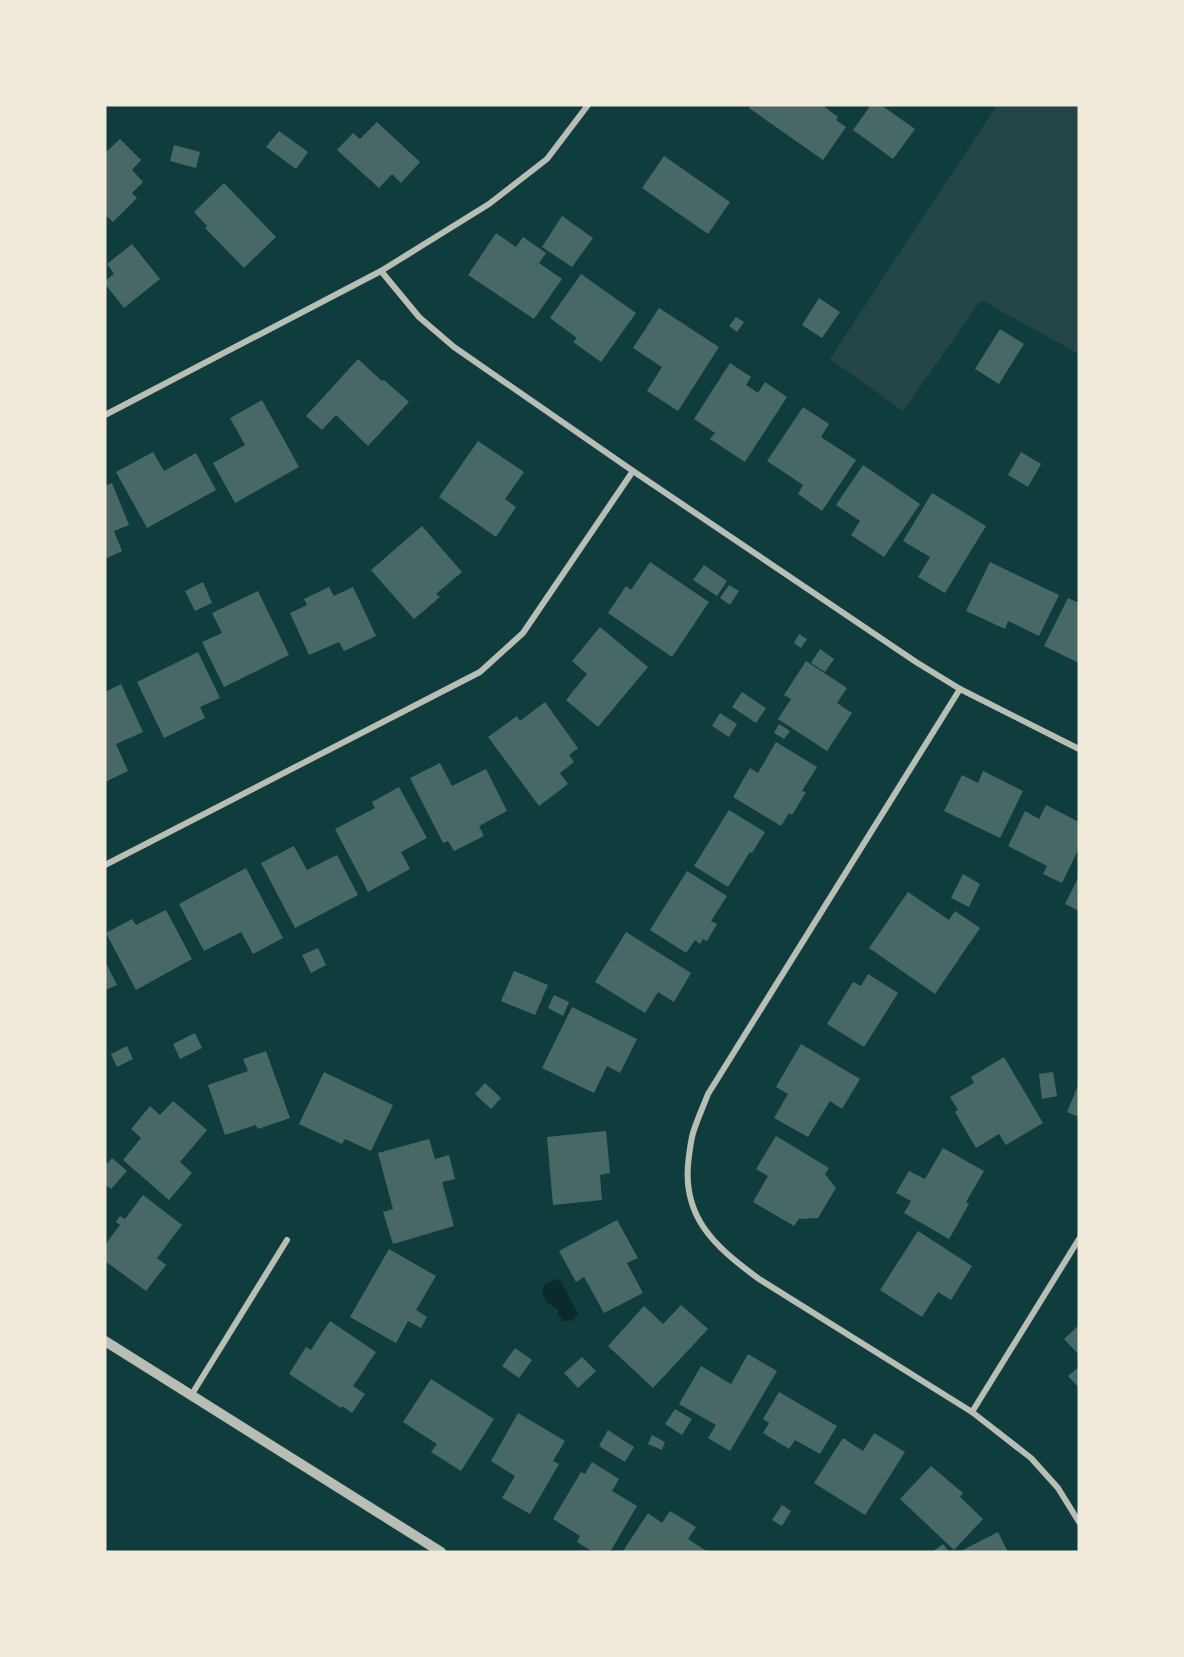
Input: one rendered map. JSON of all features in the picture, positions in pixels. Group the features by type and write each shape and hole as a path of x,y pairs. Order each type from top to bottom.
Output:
{"street":[{"path":"105,415 381,271 489,204 541,164 568,134 588,105"},
{"path":"381,271 420,317 454,347 633,471 916,662 960,689 1079,749"},
{"path":"105,864 480,672 523,633 633,471"},
{"path":"960,689 708,1094 692,1135 686,1176 692,1208 708,1234 729,1258 972,1412 1031,1458 1058,1488 1079,1522"},
{"path":"972,1412 1079,1239"},
{"path":"192,1394 287,1240"},
{"path":"105,1341 441,1552"}],"shaded area":[{"path":"997,105 1079,105 1079,354 981,300 903,411 830,359"},
{"path":"556,1279 561,1281 578,1314 571,1321 564,1321 558,1315 558,1310 544,1297 544,1285"}],"building":[{"path":"751,105 822,105 838,117 836,120 846,127 823,160 749,108"},
{"path":"871,105 881,105 915,129 893,159 853,130"},
{"path":"377,122 420,162 401,183 392,174 379,188 337,150 353,133 360,139"},
{"path":"279,131 308,152 296,169 266,147"},
{"path":"120,139 141,160 132,170 143,182 132,193 137,198 113,222 105,215 105,151"},
{"path":"174,145 200,152 196,168 170,161"},
{"path":"664,156 730,202 708,234 642,188"},
{"path":"224,183 276,237 244,268 205,228 207,226 194,212"},
{"path":"562,216 593,238 572,267 542,247"},
{"path":"496,233 516,247 523,237 546,253 539,263 562,279 534,319 468,275"},
{"path":"132,244 160,279 124,308 105,284 105,281 114,274 107,264"},
{"path":"581,274 636,313 601,362 573,342 577,338 550,318"},
{"path":"819,298 840,312 822,338 802,325"},
{"path":"659,308 719,347 678,411 647,391 662,367 633,348"},
{"path":"736,317 744,322 737,332 729,326"},
{"path":"1000,329 1024,344 999,384 975,369"},
{"path":"358,359 409,402 368,446 336,415 322,430 306,416"},
{"path":"730,363 751,377 746,385 758,393 765,382 787,397 745,462 710,439 715,433 694,419"},
{"path":"262,400 299,467 235,503 213,463 245,445 230,418"},
{"path":"803,407 829,424 821,437 856,460 822,511 798,494 803,485 767,461"},
{"path":"478,441 524,472 505,499 516,507 496,537 439,497"},
{"path":"153,452 164,471 196,453 216,490 147,528 116,472"},
{"path":"1021,452 1041,464 1028,487 1008,475"},
{"path":"863,465 920,504 884,557 851,535 860,521 836,505"},
{"path":"112,483 129,525 114,531 122,551 105,559 105,486"},
{"path":"932,493 986,526 945,593 918,577 930,557 903,541"},
{"path":"422,526 462,572 436,594 440,597 414,619 371,570"},
{"path":"650,562 709,602 672,657 608,613 626,586 631,590"},
{"path":"990,562 1059,595 1039,636 1008,621 1005,629 966,611"},
{"path":"704,565 727,581 717,596 693,580"},
{"path":"203,582 212,603 195,611 185,591"},
{"path":"729,585 739,591 730,605 720,598"},
{"path":"329,587 334,596 353,587 376,636 344,651 339,642 309,655 290,613 307,605 304,599"},
{"path":"258,591 289,655 224,687 202,642 222,633 212,613"},
{"path":"1068,598 1079,603 1079,663 1044,646"},
{"path":"600,627 648,667 598,727 566,700 587,674 572,661"},
{"path":"799,634 807,639 801,648 794,643"},
{"path":"820,649 834,659 825,672 811,663"},
{"path":"198,652 220,698 200,707 205,718 164,738 137,682"},
{"path":"806,661 847,688 837,703 852,713 827,751 778,719 791,699 784,695"},
{"path":"121,684 143,732 116,744 128,771 105,782 105,692"},
{"path":"742,692 766,708 756,723 732,707"},
{"path":"545,702 578,748 569,755 574,762 560,773 568,784 539,806 488,737 517,716 520,721"},
{"path":"720,713 737,724 729,737 712,726"},
{"path":"779,724 790,731 784,739 774,733"},
{"path":"776,742 817,767 802,791 806,792 792,815 789,813 781,826 733,797 750,768 758,773"},
{"path":"440,763 452,786 486,769 507,811 479,826 484,836 454,851 448,841 443,843 410,778"},
{"path":"983,771 1023,791 1000,838 944,811 962,775 978,783"},
{"path":"399,787 427,838 401,852 410,869 368,892 335,829 375,808 372,802"},
{"path":"1046,805 1079,822 1079,848 1062,883 1043,874 1047,866 1008,846 1025,811 1039,819"},
{"path":"729,810 765,832 728,887 694,866"},
{"path":"294,846 307,870 337,855 358,895 295,928 261,863"},
{"path":"246,868 283,938 253,954 241,932 204,951 179,904"},
{"path":"687,871 727,896 711,921 717,924 707,941 703,939 700,944 695,940 686,953 650,930"},
{"path":"963,874 980,884 969,907 951,898"},
{"path":"1079,876 1079,911 1065,904"},
{"path":"908,892 949,920 955,911 980,928 935,994 869,948"},
{"path":"166,910 192,959 136,990 106,933 132,919 136,925"},
{"path":"626,932 691,973 674,1002 658,992 645,1013 595,982"},
{"path":"318,948 326,965 311,973 302,955"},
{"path":"105,961 117,985 105,990"},
{"path":"514,971 548,985 535,1015 501,1001"},
{"path":"868,974 898,993 864,1047 827,1024 853,982 861,986"},
{"path":"554,995 569,1002 563,1016 548,1008"},
{"path":"572,1007 637,1039 620,1073 607,1066 594,1093 542,1068"},
{"path":"195,1033 202,1048 180,1059 173,1044"},
{"path":"801,1044 860,1079 842,1109 830,1101 808,1137 774,1118 788,1094 776,1087"},
{"path":"127,1046 133,1059 117,1067 111,1054"},
{"path":"266,1051 290,1118 258,1129 256,1125 225,1135 208,1085 248,1071 243,1059"},
{"path":"1004,1057 1043,1123 1006,1145 999,1134 976,1148 955,1112 958,1110 950,1097 974,1083 971,1077"},
{"path":"324,1072 393,1105 371,1151 345,1139 342,1144 299,1124"},
{"path":"1053,1072 1057,1096 1042,1099 1039,1074"},
{"path":"485,1083 501,1098 491,1109 475,1094"},
{"path":"1079,1083 1079,1117 1067,1112"},
{"path":"173,1101 207,1130 180,1162 192,1173 169,1200 123,1160 141,1138 131,1129 150,1106 160,1115"},
{"path":"606,1131 610,1173 600,1175 602,1200 553,1205 547,1137"},
{"path":"776,1136 829,1168 825,1174 836,1188 818,1218 799,1219 794,1226 753,1202 768,1176 756,1169"},
{"path":"429,1139 435,1159 449,1155 455,1179 442,1182 454,1226 393,1244 383,1212 393,1209 378,1153"},
{"path":"943,1148 984,1171 966,1202 969,1204 949,1239 904,1213 911,1201 896,1193 909,1171 925,1179"},
{"path":"112,1158 127,1171 111,1189 105,1184 105,1166"},
{"path":"143,1195 182,1225 157,1258 166,1265 146,1291 105,1261 105,1245 120,1225 116,1222 120,1216 125,1219"},
{"path":"617,1220 638,1258 627,1263 643,1293 604,1313 584,1277 576,1282 559,1251"},
{"path":"918,1231 972,1266 951,1300 938,1292 922,1317 880,1290"},
{"path":"389,1249 436,1276 416,1310 427,1317 421,1328 408,1321 396,1343 350,1317"},
{"path":"681,1305 708,1329 653,1388 608,1346 644,1306 663,1324"},
{"path":"330,1321 376,1352 353,1386 365,1394 352,1413 289,1374 306,1347 311,1350"},
{"path":"1079,1325 1079,1355 1064,1339"},
{"path":"515,1348 532,1360 519,1378 502,1366"},
{"path":"748,1354 777,1371 730,1451 708,1438 716,1425 679,1404 701,1366 731,1384"},
{"path":"582,1357 596,1371 578,1388 564,1373"},
{"path":"1079,1367 1079,1388 1068,1376"},
{"path":"431,1379 494,1419 461,1471 431,1452 437,1444 403,1422"},
{"path":"779,1392 837,1426 820,1454 795,1440 789,1449 763,1433 769,1423 763,1419"},
{"path":"675,1409 692,1419 682,1435 665,1424"},
{"path":"518,1413 565,1441 553,1461 559,1464 530,1514 502,1498 515,1476 491,1461"},
{"path":"608,1430 634,1447 625,1462 599,1446"},
{"path":"874,1433 905,1452 865,1515 814,1483 843,1438 863,1451"},
{"path":"652,1435 665,1442 662,1450 648,1444"},
{"path":"592,1462 619,1479 612,1491 637,1506 610,1552 593,1552 577,1542 580,1536 553,1519 581,1472 585,1474"},
{"path":"931,1466 963,1493 960,1497 983,1519 954,1550 900,1499"},
{"path":"782,1505 791,1511 782,1526 772,1520"},
{"path":"670,1511 696,1527 688,1539 708,1552 623,1551 648,1513 662,1523"},
{"path":"998,1532 1008,1552 959,1552"},
{"path":"943,1544 949,1552 932,1552"}]}
